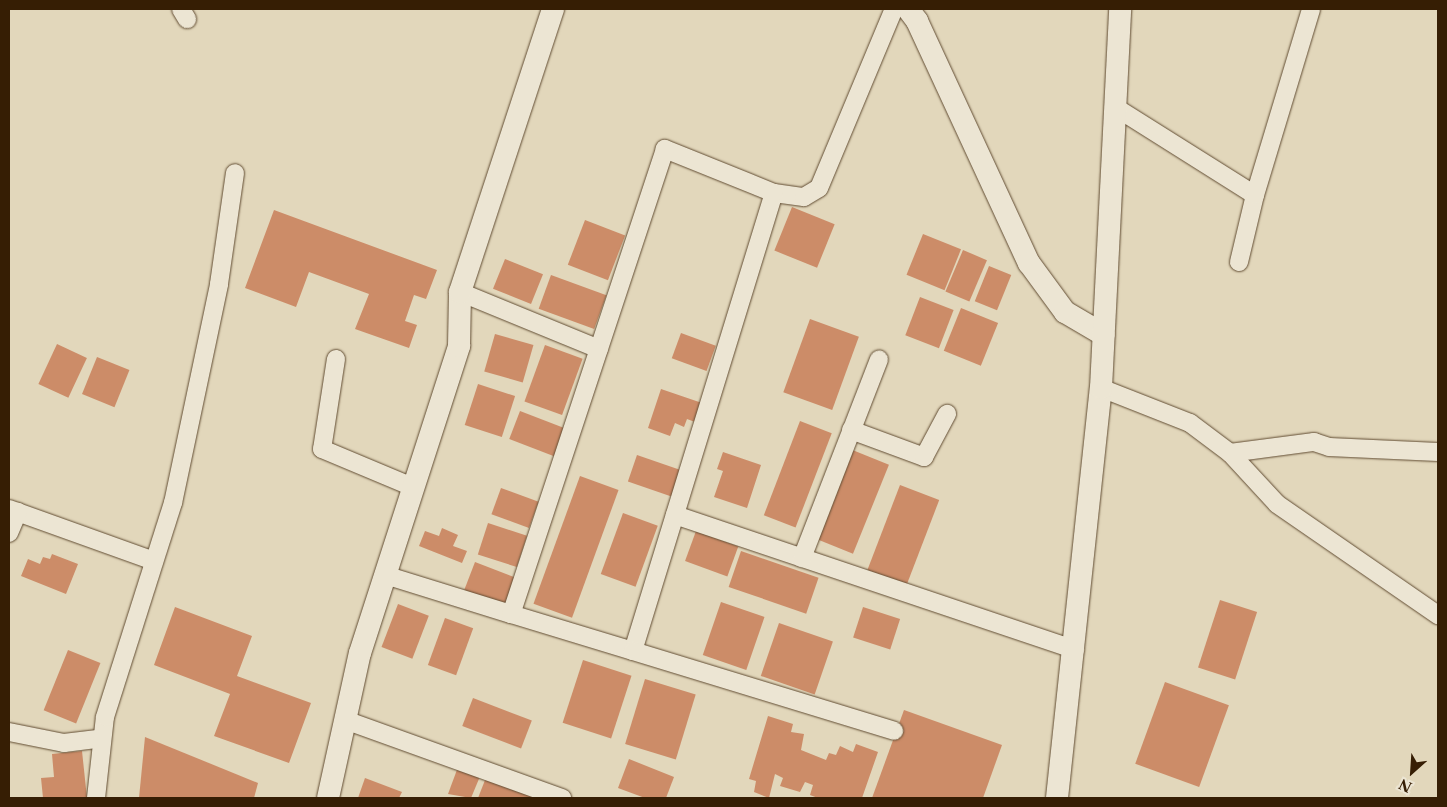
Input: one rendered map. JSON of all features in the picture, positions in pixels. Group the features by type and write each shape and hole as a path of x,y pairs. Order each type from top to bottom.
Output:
{"street":[{"path":"328,798 360,653 459,346 460,292 553,9"},
{"path":"511,614 665,149 774,193 804,197 819,188 894,9"},
{"path":"908,9 917,21 1030,263 1065,312 1104,336"},
{"path":"1057,798 1101,388 1120,9"},
{"path":"1239,262 1255,195 1311,9"},
{"path":"1115,107 1255,195"},
{"path":"96,798 104,717 173,503 219,284 235,174"},
{"path":"633,651 774,193"},
{"path":"460,292 599,349"},
{"path":"336,359 322,448 413,488"},
{"path":"802,558 880,359"},
{"path":"1101,388 1190,423 1230,453 1277,504 1438,615"},
{"path":"851,430 924,457 947,414"},
{"path":"1230,453 1314,442 1329,447 1438,452"},
{"path":"9,533 13,510 154,561"},
{"path":"675,515 1074,650"},
{"path":"385,575 894,730"},
{"path":"345,720 562,798"},
{"path":"9,732 64,743 102,738"}],"building":[{"path":"792,207 835,224 817,268 774,251"},
{"path":"274,210 437,270 426,299 414,295 405,321 417,325 409,348 355,329 369,294 309,272 296,307 245,288"},
{"path":"585,220 625,235 608,280 568,265"},
{"path":"923,234 961,249 945,290 907,275"},
{"path":"963,250 987,260 969,302 945,291"},
{"path":"505,259 543,274 531,304 493,289"},
{"path":"989,266 1011,275 997,310 975,301"},
{"path":"551,275 606,295 594,329 539,309"},
{"path":"920,297 954,310 939,348 905,335"},
{"path":"961,308 998,323 981,366 944,351"},
{"path":"810,319 859,337 832,410 783,392"},
{"path":"681,333 716,346 707,371 672,358"},
{"path":"495,334 533,345 523,383 484,371"},
{"path":"57,344 87,358 68,398 38,384"},
{"path":"545,345 583,359 562,415 524,401"},
{"path":"97,357 129,370 114,407 82,394"},
{"path":"478,384 515,396 502,437 465,425"},
{"path":"661,389 702,403 695,422 687,419 684,427 675,423 670,436 648,428"},
{"path":"520,411 565,428 554,456 509,439"},
{"path":"800,421 832,433 796,527 764,515"},
{"path":"850,449 889,465 853,554 814,538"},
{"path":"723,452 761,465 747,508 714,497 723,471 717,469"},
{"path":"637,455 680,470 671,496 628,481"},
{"path":"580,476 619,490 572,618 533,604"},
{"path":"900,485 939,500 907,585 867,570"},
{"path":"501,488 539,502 529,528 491,514"},
{"path":"623,513 658,526 636,587 601,574"},
{"path":"488,523 527,536 517,567 478,554"},
{"path":"442,528 458,535 453,546 467,551 462,563 419,546 425,531 439,536"},
{"path":"696,531 738,546 727,576 685,561"},
{"path":"741,551 819,578 806,614 729,587"},
{"path":"52,554 78,564 66,594 21,576 28,559 40,564 43,557 50,559"},
{"path":"475,562 515,577 504,605 464,590"},
{"path":"1220,600 1257,612 1235,680 1198,668"},
{"path":"721,602 764,617 746,670 703,655"},
{"path":"398,604 429,616 412,659 382,647"},
{"path":"175,607 252,636 237,676 311,703 289,763 214,736 230,694 154,665"},
{"path":"863,607 900,619 890,649 853,637"},
{"path":"445,618 473,628 456,675 428,665"},
{"path":"779,623 833,642 815,695 761,676"},
{"path":"68,650 100,663 76,723 44,710"},
{"path":"583,660 632,676 611,739 563,723"},
{"path":"645,679 696,694 676,760 625,744"},
{"path":"1165,682 1229,705 1199,787 1135,764"},
{"path":"473,698 532,721 521,749 462,726"},
{"path":"904,710 1002,745 983,798 872,798"},
{"path":"768,716 793,724 791,732 804,734 801,750 826,760 829,753 836,755 840,746 853,752 856,744 878,752 862,798 818,798 810,795 813,785 805,782 800,792 780,786 783,778 775,774 769,798 754,792 756,781 749,779"},
{"path":"145,737 258,783 254,798 139,798"},
{"path":"82,751 87,798 43,798 41,778 54,777 52,754"},
{"path":"629,759 674,777 666,798 645,798 618,788"},
{"path":"458,767 481,774 471,798 448,794"},
{"path":"487,775 536,793 534,798 478,798"},
{"path":"365,778 402,792 399,798 358,798"}]}
